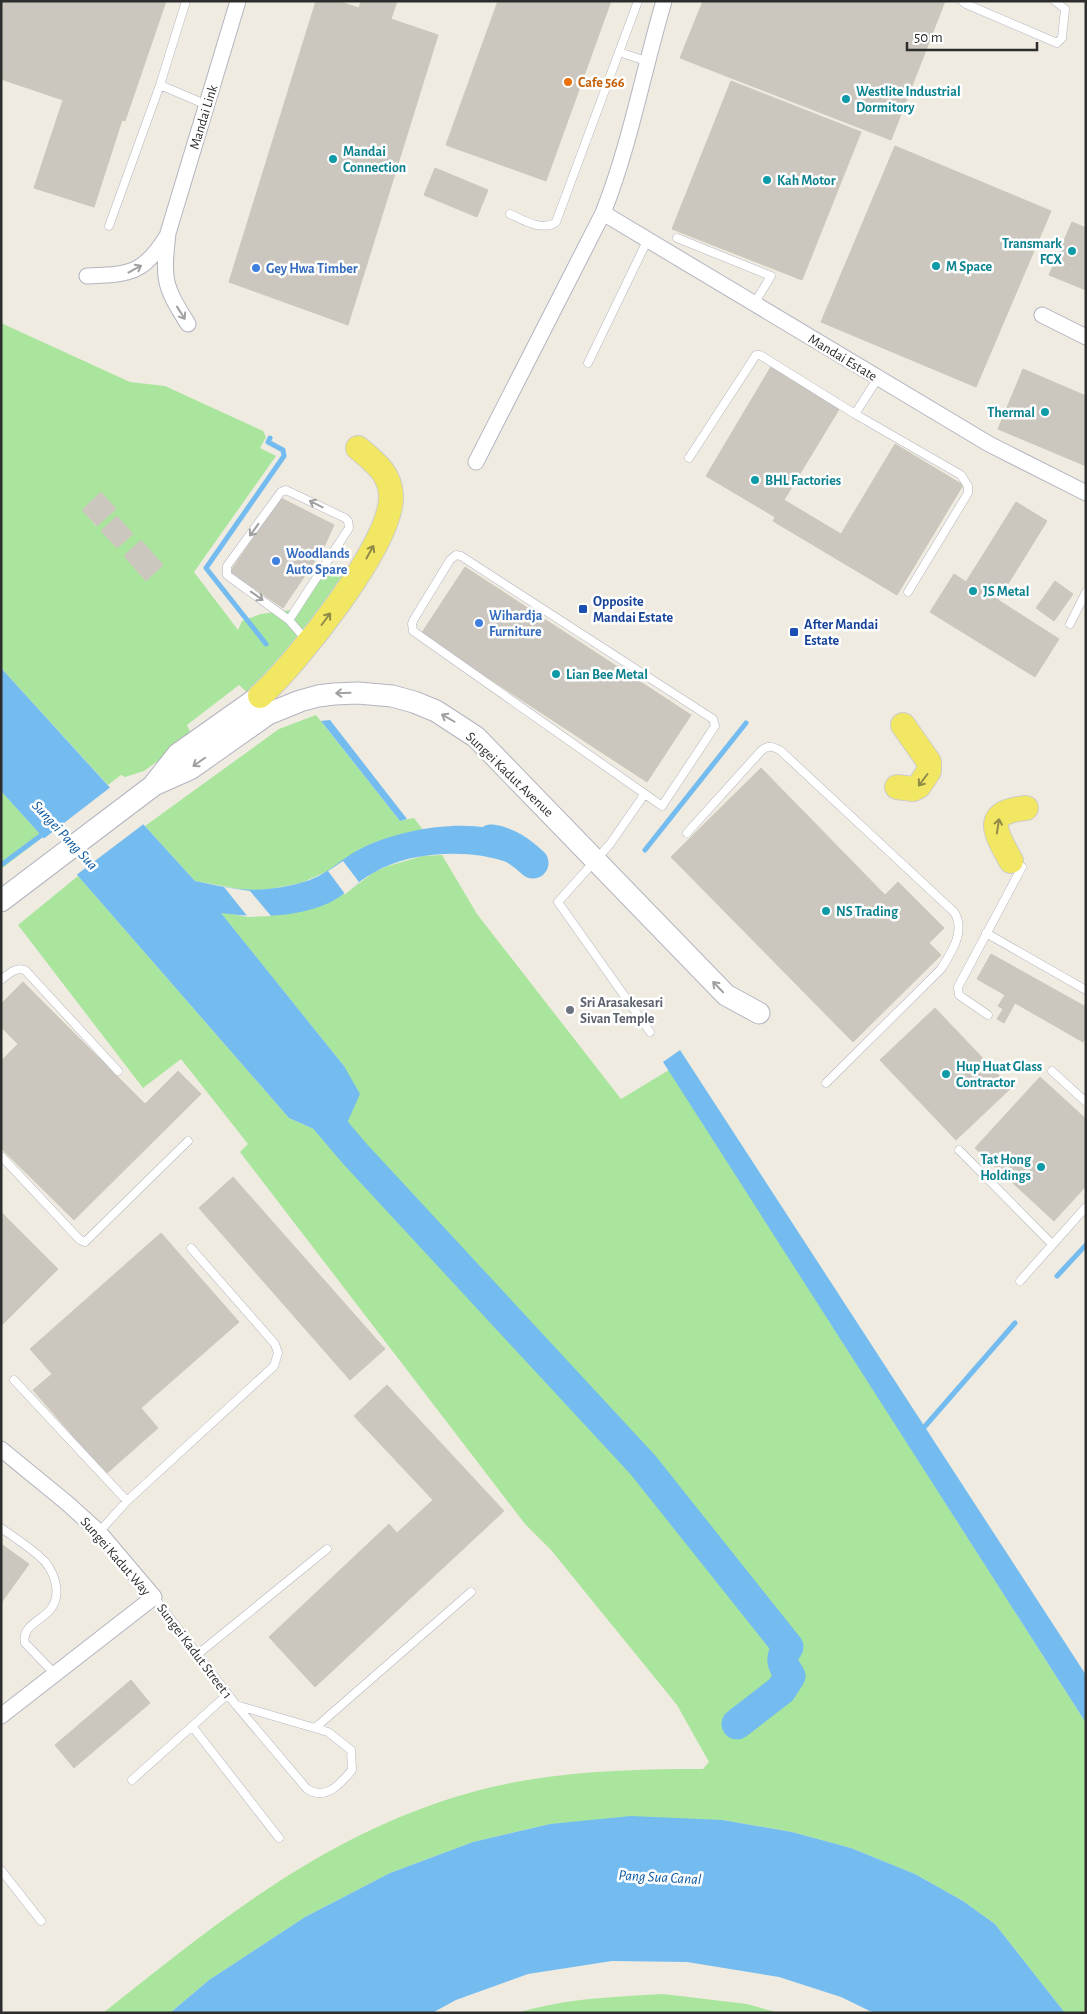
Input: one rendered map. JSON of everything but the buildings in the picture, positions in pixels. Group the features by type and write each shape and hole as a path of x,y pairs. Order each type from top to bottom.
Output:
{"main road":[{"path":"260,696 272,685 308,643 345,594 372,551 390,510 391,496 388,479 377,464 358,448"},
{"path":"897,787 913,789 919,786 929,771 929,762 903,725"},
{"path":"1017,864 996,833 997,824 1001,815 1007,810 1026,808"}],"street":[{"name":"Mandai Link","path":"188,324 172,299 166,284 164,273 168,233 238,1"},
{"path":"476,462 603,213 615,183 646,61 664,1"},
{"name":"Mandai Estate","path":"603,213 989,444 1086,493"},
{"name":"Mandai Link","path":"87,276 121,274 135,271 152,256 168,233"},
{"path":"1042,315 1086,337"},
{"name":"Sungei Kadut Avenue","path":"1,901 146,791 190,769 268,714 318,696 358,693 392,696 436,711 476,737 726,996 759,1013"},
{"name":"Sungei Kadut Avenue","path":"146,791 178,754 260,696"},
{"name":"Sungei Kadut Way","path":"1,1449 99,1532 154,1597 1,1716"}],"lane":[{"path":"109,226 160,85 186,1"},
{"path":"510,214 541,226 547,227 556,222 638,1"},
{"path":"962,1 1057,43 1062,40 1064,9 1056,1"},
{"path":"619,52 646,61"},
{"path":"160,85 207,105"},
{"path":"677,238 771,276 754,304"},
{"path":"588,363 648,240"},
{"path":"689,458 756,355 760,355 855,414 961,475 968,486 968,493 908,592"},
{"path":"855,414 878,378"},
{"path":"289,620 349,528 348,521 345,518 286,490 281,492 227,566 226,572 227,575 289,620 308,643"},
{"path":"456,555 461,556 713,718 715,726 662,806 644,795 510,698 413,631 412,624 414,619 450,560 456,555"},
{"path":"1070,624 1086,592"},
{"path":"687,833 761,751 766,747 774,747 781,751 892,853 958,918 960,930 951,954 941,969 826,1083"},
{"path":"644,795 610,844 558,902 650,1032"},
{"path":"988,1015 960,995 958,987 986,933 1017,864"},
{"path":"986,933 1086,990"},
{"path":"1,980 15,970 20,968 25,970 118,1071"},
{"path":"1052,1071 1086,1102"},
{"path":"1,1156 80,1240 85,1242 188,1140"},
{"path":"959,1150 1052,1244"},
{"path":"1020,1282 1086,1207"},
{"path":"99,1532 127,1501 274,1366 278,1354 275,1344 191,1248"},
{"path":"14,1380 127,1501"},
{"path":"1,1528 40,1556 49,1566 56,1584 54,1602 50,1611 26,1630 23,1637 25,1643 55,1674"},
{"path":"198,1654 327,1549"},
{"path":"315,1728 471,1592"},
{"name":"Sungei Kadut Street 1","path":"154,1597 236,1705 307,1789 316,1794 322,1794 336,1786 352,1770 351,1750 328,1732 236,1705"},
{"path":"132,1780 228,1694"},
{"path":"192,1726 279,1838"},
{"path":"1,1870 40,1921"}],"green space":[{"path":"1,323 130,382 165,386 263,431 266,437 260,448 276,456 194,572 238,630 242,621 261,614 291,610 314,576 330,574 345,567 350,573 318,620 249,694 239,685 187,725 192,736 144,771 125,777 121,775 108,785 1,668","holes":["101,492 116,509 96,526 82,510","117,517 133,534 117,548 102,531","141,541 163,565 146,581 124,556"]},
{"path":"316,715 400,821 414,818 423,830 378,841 360,849 328,871 301,883 250,891 195,881 145,826 279,729"},
{"path":"1,791 43,837 1,869"},
{"path":"442,855 477,914 621,1099 669,1070 1086,1723 1086,2013 1065,2013 995,1924 963,1901 915,1874 851,1848 792,1832 723,1820 550,1824 473,1842 390,1873 305,1917 209,1980 170,2013 103,2013 185,1948 267,1889 310,1862 402,1816 452,1798 513,1782 608,1771 703,1769 709,1762 677,1705 551,1550 525,1524 240,1152 248,1144 181,1059 143,1088 18,925 78,876 289,1118 325,1134 350,1158 358,1151 344,1130 344,1066 220,912 248,917 345,894 374,872 388,866 423,856"},
{"path":"663,1994 747,2004 779,2013 518,2013 572,2001"}],"water":[{"name":"Sungei Pang Sua","path":"1,668 195,881 247,890 271,889 300,883 326,872 354,852 376,842 407,832 441,827 473,826 495,829 514,836 536,851 523,869 507,862 468,854 427,855 389,865 362,880 335,900 303,912 262,916 221,913 344,1066 360,1094 344,1130 358,1151 350,1158 325,1134 289,1118 78,876 1,791"},
{"path":"330,720 407,819 400,821 321,721"},
{"path":"680,1050 1086,1675 1086,1723 663,1062"},
{"name":"Pang Sua Canal","path":"631,1816 723,1820 792,1832 851,1848 915,1874 963,1901 995,1924 1065,2013 874,2013 841,1997 779,1977 687,1962 612,1961 528,1974 456,2000 432,2013 170,2013 209,1980 305,1917 390,1873 473,1842 550,1824"}],"pier":[{"path":"112,786 145,823 75,876 42,840"},
{"path":"343,861 359,882 345,894 328,871"},
{"path":"224,887 250,891 271,916 248,917"}],"waterway":[{"path":"266,644 206,568 284,456 283,450 268,442 270,438"},
{"path":"645,850 746,723"},
{"name":"Sungei Pang Sua","path":"1,865 47,831"},
{"path":"491,840 514,848 533,863"},
{"path":"327,1121 355,1154 643,1465 788,1647 785,1651 783,1662 790,1676 781,1690 737,1724"},
{"path":"1057,1276 1086,1245"},
{"path":"920,1432 1015,1323"}],"place":[{"name":"Cafe 566","path":"568,82"},
{"name":"Westlite Industrial Dormitory","path":"846,99"},
{"name":"Mandai Connection","path":"333,159"},
{"name":"Kah Motor","path":"767,180"},
{"name":"Transmark FCX","path":"1072,251"},
{"name":"M Space","path":"936,266"},
{"name":"Gey Hwa Timber","path":"256,268"},
{"name":"Thermal","path":"1045,412"},
{"name":"BHL Factories","path":"755,480"},
{"name":"Woodlands Auto Spare","path":"276,561"},
{"name":"JS Metal","path":"973,591"},
{"name":"Opposite Mandai Estate","path":"583,609"},
{"name":"Wihardja Furniture","path":"479,623"},
{"name":"After Mandai Estate","path":"794,632"},
{"name":"Lian Bee Metal","path":"556,674"},
{"name":"NS Trading","path":"826,911"},
{"name":"Sri Arasakesari Sivan Temple","path":"570,1010"},
{"name":"Hup Huat Glass Contractor","path":"946,1074"},
{"name":"Tat Hong Holdings","path":"1041,1167"}]}
